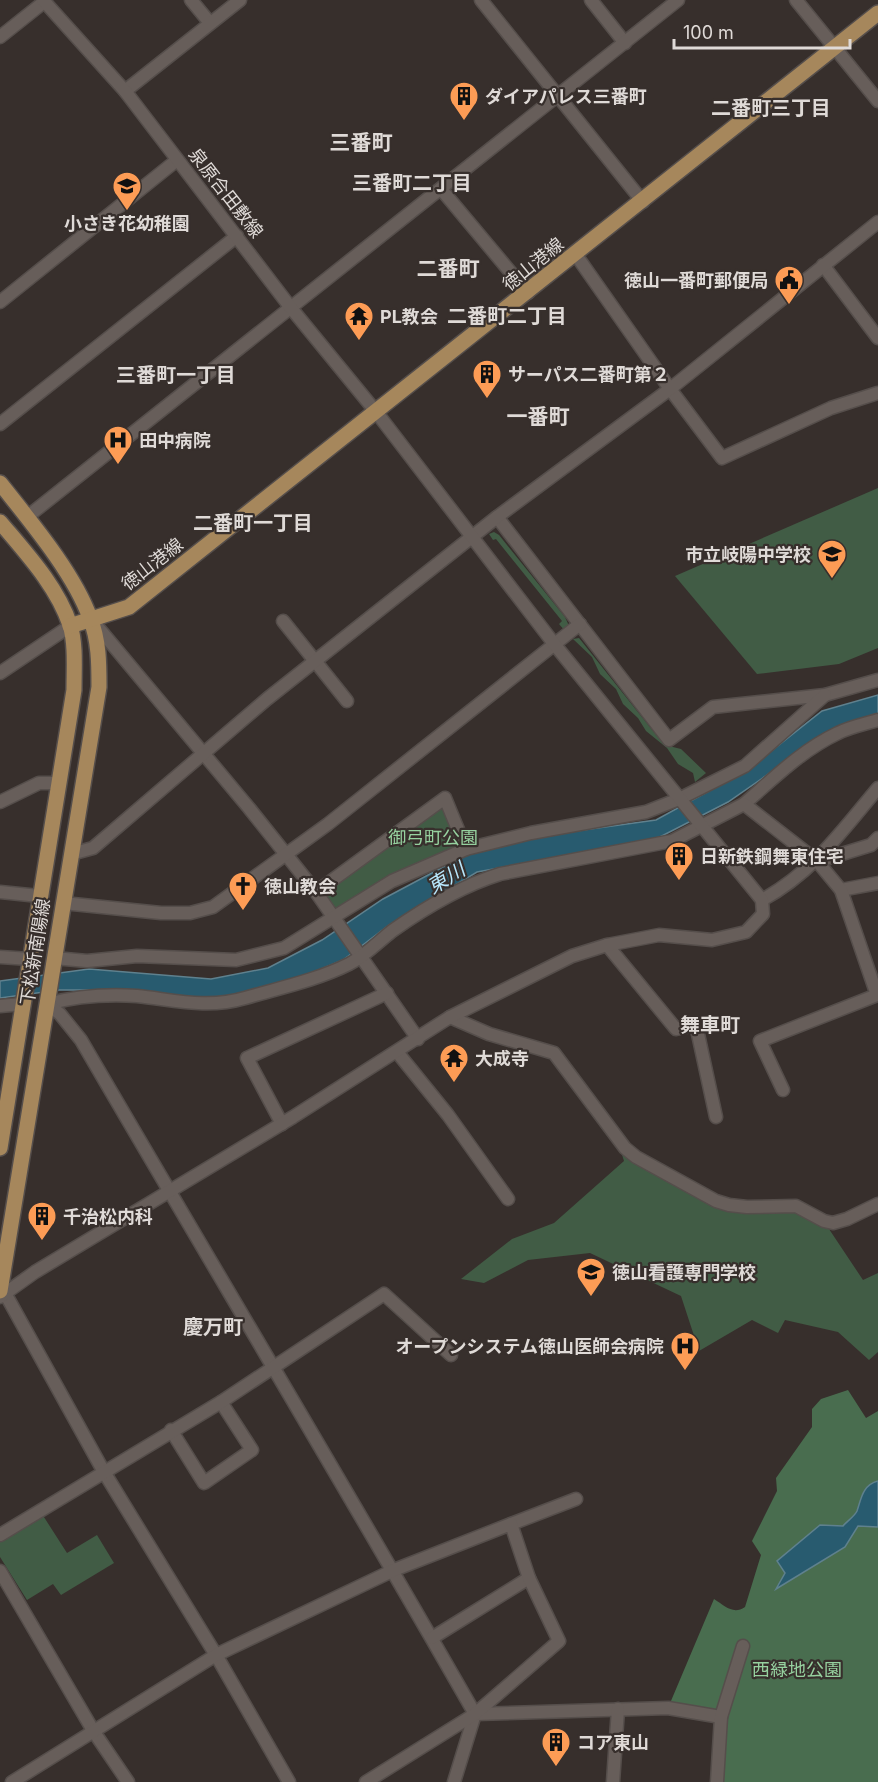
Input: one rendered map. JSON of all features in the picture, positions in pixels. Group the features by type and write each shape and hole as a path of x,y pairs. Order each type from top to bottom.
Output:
{"main road":[{"name":"徳山港線","path":"70,626 129,607 377,413 878,13"},
{"path":"0,483 27,517 78,591 91,619"},
{"path":"2,528 49,582 70,626"},
{"name":"下松新南陽線","path":"2,1294 99,687 99,659 91,619"},
{"name":"下松新南陽線","path":"0,1148 74,690 70,626"}],"street":[{"path":"191,0 210,23"},
{"path":"125,91 240,0"},
{"path":"481,0 643,202"},
{"path":"591,0 625,43"},
{"path":"27,517 678,0"},
{"path":"796,0 878,101"},
{"path":"0,37 43,1"},
{"name":"泉原合田敷線","path":"43,1 125,91 291,308 377,413 555,645 762,900"},
{"path":"0,302 177,160"},
{"path":"441,189 528,293"},
{"path":"71,854 93,848 203,752 315,662 497,517 670,389 878,222"},
{"path":"0,424 237,236"},
{"path":"576,255 670,389 722,458 831,408 878,393"},
{"path":"823,265 878,338"},
{"path":"497,517 669,740 712,707 825,695 878,680"},
{"path":"91,619 203,752 316,892 418,1039"},
{"path":"283,621 347,701"},
{"path":"63,903 161,913 190,913 213,907 286,855 580,624"},
{"path":"0,673 70,626"},
{"path":"54,958 87,960 137,956 236,960 284,948 392,881 466,849 531,833 646,812 679,799 745,766 825,695"},
{"path":"47,1004 66,999 101,995 138,996 191,1004 217,1004 311,978 349,964 394,930 455,891 475,882 511,872 672,841 744,804 789,764 821,742 839,732 878,720"},
{"path":"0,802 39,783 58,783"},
{"path":"289,1782 216,1655 104,1472 2,1294 282,1124 450,1017 572,956 607,945 658,935 712,940 746,932 763,914 762,900 787,886 817,861 878,788"},
{"path":"316,892 445,798 466,849"},
{"path":"744,804 817,861 841,890 877,995 760,1041 783,1090"},
{"path":"817,861 871,845 878,838"},
{"path":"841,890 878,883"},
{"path":"0,892 39,896"},
{"path":"607,945 676,1029 696,1025 716,1117"},
{"path":"0,957 30,959"},
{"path":"282,1124 247,1058 387,993"},
{"path":"0,1006 22,1004"},
{"path":"47,1004 60,1014 81,1040 272,1368 394,1570 475,1714 454,1782"},
{"path":"450,1017 489,1034 554,1053 625,1148 636,1157 716,1201 747,1207 795,1206 824,1221 833,1223 878,1204"},
{"path":"397,1052 448,1115 508,1199"},
{"path":"0,1535 221,1402 384,1294 451,1355"},
{"path":"171,1430 204,1483 252,1450 221,1402"},
{"path":"12,1782 216,1655 394,1570 576,1499"},
{"path":"366,1782 475,1714 559,1641 529,1578 511,1524"},
{"path":"0,1571 94,1732 128,1782"},
{"path":"432,1638 529,1578"},
{"path":"717,1782 721,1717 743,1646"},
{"path":"475,1714 668,1708 721,1717"},
{"path":"613,1782 618,1709"}],"green space":[{"path":"878,488 878,648 839,664 757,674 675,576"},
{"path":"494,532 499,535 565,617 569,626 565,631 559,624 562,621 496,539 493,540 489,534"},
{"path":"579,638 657,736 669,746 681,749 706,773 695,782 693,773 678,764 667,748 646,731 638,718 623,704 616,689 600,674 592,657 573,639"},
{"name":"御弓町公園","path":"444,805 461,848 337,912 323,891"},
{"path":"619,1145 719,1207 797,1209 827,1226 863,1280 878,1273 878,1352 869,1360 838,1332 785,1320 778,1333 752,1320 699,1351 681,1296 590,1253 528,1260 484,1283 461,1279 512,1239 554,1223 624,1161"},
{"name":"西緑地公園","path":"848,1390 866,1418 878,1411 878,1782 723,1782 728,1713 668,1708 714,1599 733,1610 745,1607 761,1555 752,1541 777,1491 776,1478 812,1427 812,1409 821,1399"},
{"path":"42,1514 67,1553 97,1535 114,1563 61,1595 53,1584 27,1600 0,1557 0,1542"}],"water":[{"name":"東川","path":"878,695 878,715 832,730 728,802 654,840 477,872 389,925 343,960 271,990 210,1001 126,990 59,990 0,998 0,981 89,969 211,979 268,968 322,940 383,899 475,850 561,833 656,820 747,770 822,711"},
{"path":"878,1481 878,1527 858,1526 845,1547 776,1589 785,1573 777,1561 820,1525 843,1526 856,1513 865,1489"}],"place":[{"name":"ダイアパレス三番町","path":"464,122"},
{"name":"小さき花幼稚園","path":"127,212"},
{"name":"徳山一番町郵便局","path":"789,306"},
{"name":"PL教会","path":"359,342"},
{"name":"サーパス二番町第２","path":"487,400"},
{"name":"田中病院","path":"118,466"},
{"name":"市立岐陽中学校","path":"832,580"},
{"name":"日新鉄鋼舞東住宅","path":"679,882"},
{"name":"徳山教会","path":"243,912"},
{"name":"大成寺","path":"454,1084"},
{"name":"千治松内科","path":"42,1242"},
{"name":"徳山看護専門学校","path":"591,1298"},
{"name":"オープンシステム徳山医師会病院","path":"685,1372"},
{"name":"コア東山","path":"556,1768"}],"district":[{"name":"二番町三丁目","path":"771,108"},
{"name":"三番町","path":"361,142"},
{"name":"三番町二丁目","path":"412,183"},
{"name":"二番町","path":"448,268"},
{"name":"二番町二丁目","path":"507,316"},
{"name":"三番町一丁目","path":"176,375"},
{"name":"一番町","path":"538,416"},
{"name":"二番町一丁目","path":"253,523"},
{"name":"舞車町","path":"710,1025"},
{"name":"慶万町","path":"213,1327"}]}
